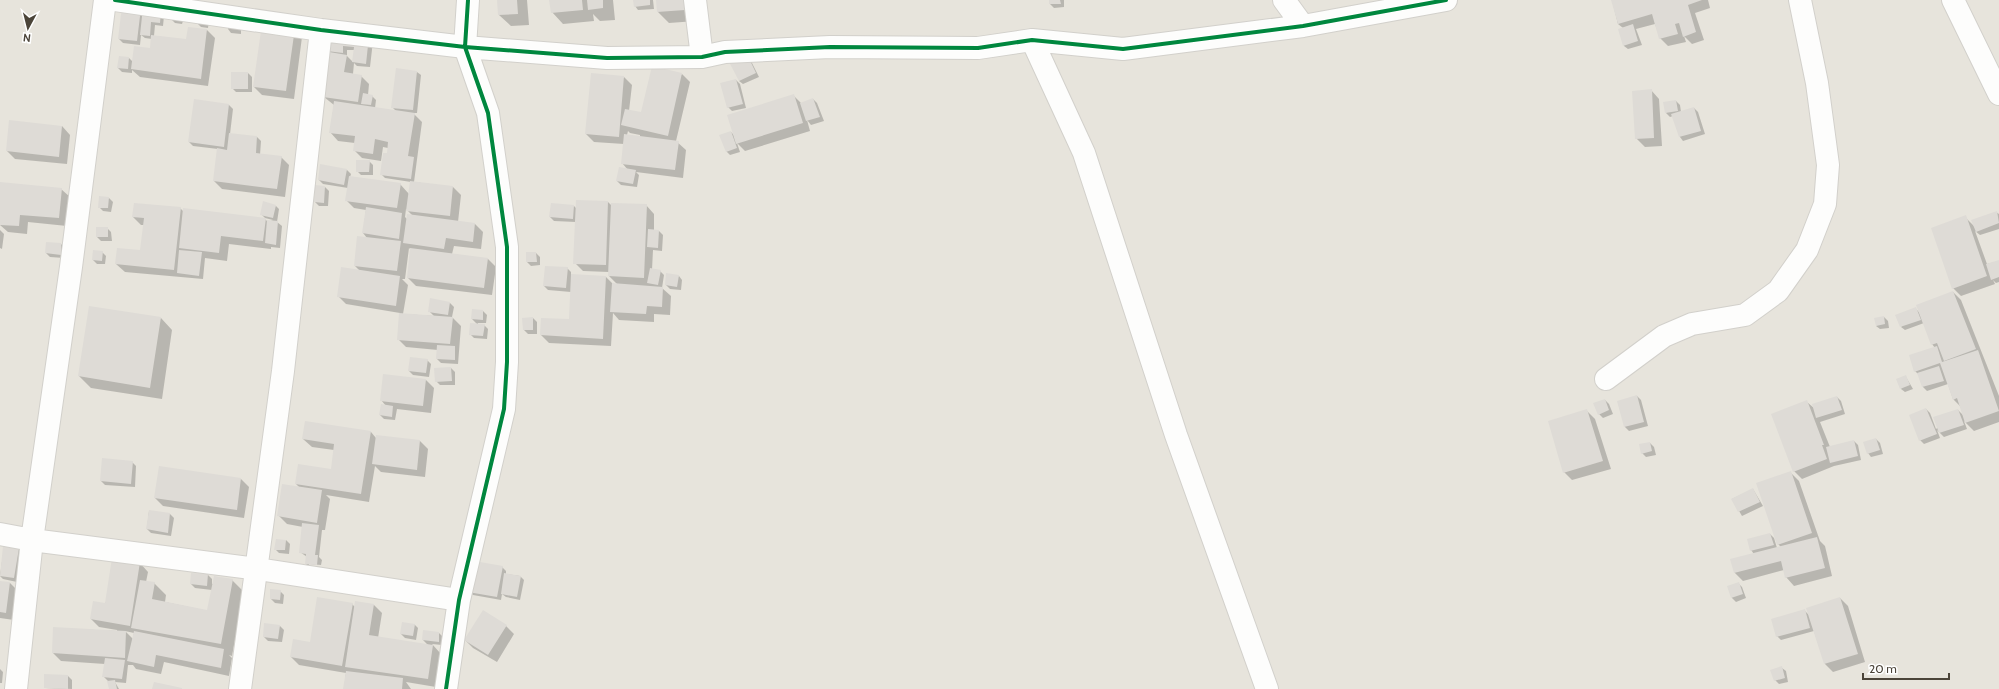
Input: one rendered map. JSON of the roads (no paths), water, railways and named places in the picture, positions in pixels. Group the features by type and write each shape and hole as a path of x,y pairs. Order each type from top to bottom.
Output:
{"street":[{"path":"16,689 32,540 71,267 105,0"},
{"path":"115,0 321,30 465,47 606,58 702,57 725,52 830,47 978,48 1032,40 1123,50 1303,26 1446,0"},
{"path":"446,689 459,600 504,409 507,362 506,240 488,113 465,47 468,0"},
{"path":"695,0 702,57"},
{"path":"1284,0 1303,26"},
{"path":"1606,379 1664,336 1692,324 1745,315 1778,291 1806,250 1825,204 1828,165 1817,83 1800,0"},
{"path":"1953,0 1999,94"},
{"path":"240,689 258,569 283,371 321,30"},
{"path":"1032,40 1084,153 1176,435 1267,689"},
{"path":"0,534 32,540 258,569 459,600"}]}
